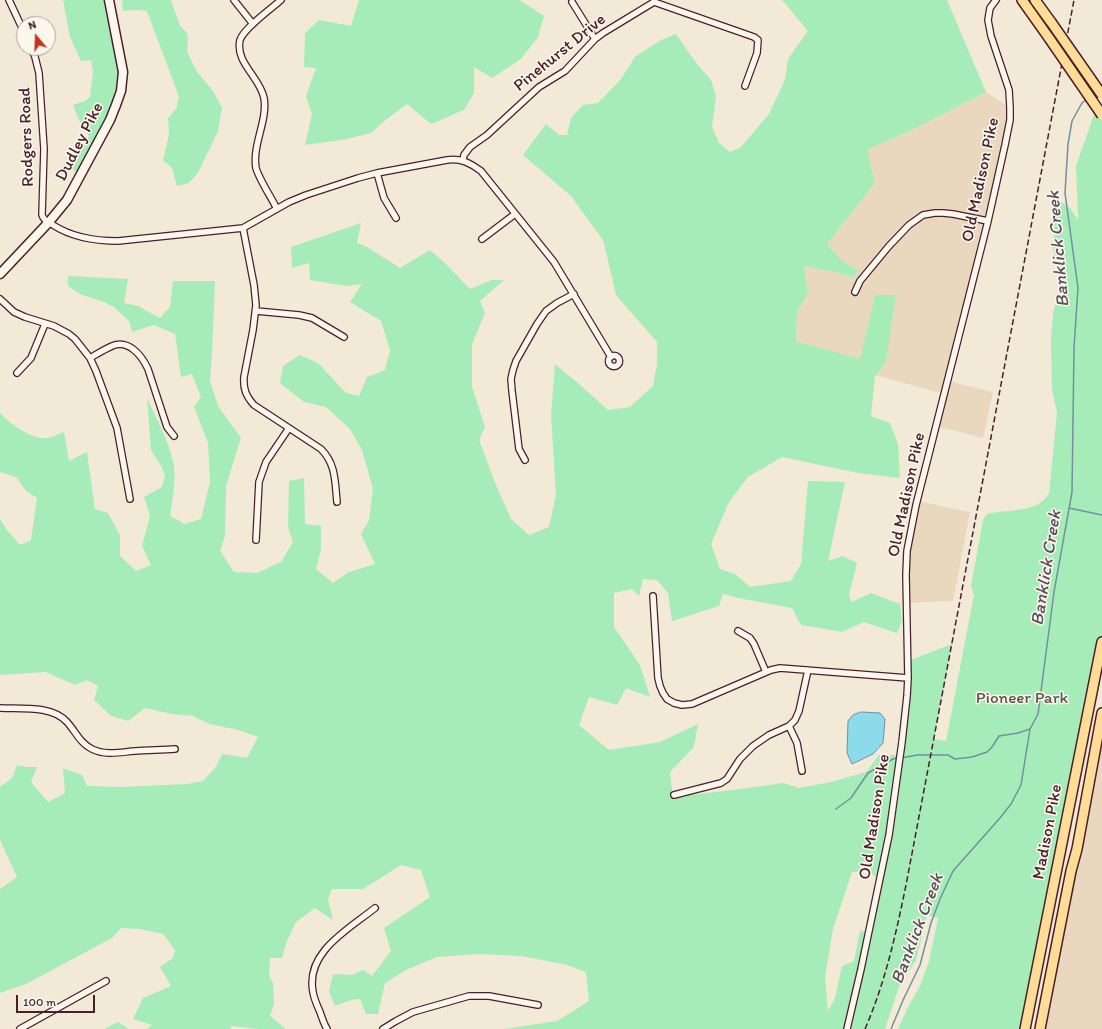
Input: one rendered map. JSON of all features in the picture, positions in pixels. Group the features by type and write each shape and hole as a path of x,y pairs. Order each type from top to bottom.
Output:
{"main road":[{"path":"1022,0 1102,115"},
{"path":"1035,0 1102,96"},
{"name":"Madison Pike","path":"1025,1029 1102,642"},
{"name":"Madison Pike","path":"1040,1029 1071,871 1077,849 1102,713"}],"street":[{"path":"10,0 17,16"},
{"name":"Dudley Pike","path":"0,274 49,222 67,200 110,120 121,91 122,65 109,0"},
{"path":"234,0 253,24"},
{"path":"277,208 258,173 256,161 264,108 264,96 261,87 242,60 239,50 242,35 281,0"},
{"name":"Old Madison Pike","path":"847,1029 889,835 902,742 908,678 907,551 916,505 988,221 1006,145 1010,120 1009,90 991,36 988,20 990,8 996,0"},
{"path":"572,2 595,39"},
{"name":"Pinehurst Drive","path":"463,160 464,155 470,147 487,135 539,87 565,71 595,39 654,2 754,37 758,40 757,53 745,86"},
{"name":"Rodgers Road","path":"35,56 39,80 44,149 42,215 44,220 49,222"},
{"path":"49,222 70,235 101,241 118,241 243,228 277,208 306,195 358,178 447,160 463,160 474,165 481,171 554,262 611,357"},
{"path":"377,174 384,198 396,218"},
{"path":"855,292 860,281 889,246 909,225 923,215 943,212 988,221"},
{"path":"482,239 515,214"},
{"path":"243,228 254,285 256,311 243,385 246,394 254,405 321,449 328,457 333,469 337,502"},
{"path":"525,460 519,449 511,379 513,370 516,361 546,311 574,294"},
{"path":"0,299 14,312 54,326 69,334 75,339 90,358 117,428 130,499"},
{"path":"256,311 299,315 312,318 344,337"},
{"path":"17,372 31,358 45,324"},
{"path":"90,358 118,345 128,346 136,351 146,364 167,427 174,436"},
{"path":"256,540 259,482 261,475 266,462 289,428"},
{"path":"653,596 658,678 663,693 667,699 674,703 692,704 766,672 780,668 908,678"},
{"path":"738,631 750,638 766,672"},
{"path":"674,795 721,783 727,779 740,759 753,746 769,735 788,726 795,720 799,711 808,670"},
{"path":"0,708 45,710 53,712 67,722 84,744 103,753 175,749"},
{"path":"788,726 797,744 802,772"},
{"path":"326,1029 312,990 312,975 317,961 329,945 375,908"},
{"path":"20,1029 106,981"},
{"path":"384,1029 413,1012 469,996 489,996 538,1005"}],"shaded area":[{"path":"986,92 1010,108 1010,120 948,381 993,392 983,438 936,426 944,394 875,375 886,362 875,295 860,360 796,341 797,312 808,294 804,266 839,273 853,278 858,270 842,261 827,244 875,183 867,150 914,129"},
{"path":"917,501 970,512 953,601 906,603 906,575"},
{"path":"1102,713 1102,1029 1040,1029"}],"green space":[{"path":"63,0 109,0 122,65 121,91 81,175 71,168 89,136 84,129 73,105 85,101 90,97 93,72 91,60 81,61 70,37"},
{"path":"122,0 171,0 180,26 187,33 187,52 197,72 213,91 222,108 218,131 198,173 189,183 177,186 172,168 163,160 169,135 168,118 176,109 179,97 147,11 123,11"},
{"path":"359,0 519,0 544,16 538,37 521,59 492,78 474,67 474,93 464,110 431,124 407,104 371,133 342,140 305,145 312,114 306,96 316,68 304,67 305,33 319,20 351,26"},
{"name":"Pioneer Park","path":"781,0 947,0 986,92 914,129 867,150 875,183 827,244 842,261 858,270 853,278 839,273 804,266 808,294 797,312 796,341 860,359 875,295 896,295 886,362 875,376 871,416 890,423 898,444 900,478 858,473 782,457 748,477 729,502 711,544 720,569 735,574 750,587 791,581 801,564 808,481 845,482 828,561 843,556 857,563 849,595 852,602 871,593 900,604 902,621 897,633 864,622 842,632 801,625 792,608 723,594 719,606 672,621 668,593 657,580 643,579 639,596 632,589 614,593 614,627 640,665 650,697 626,688 617,705 589,697 579,725 609,750 660,742 698,724 694,747 670,772 673,797 783,783 799,788 831,782 866,772 879,755 900,755 908,661 952,644 934,739 946,741 974,595 971,586 983,520 987,514 1032,507 1044,500 1049,493 1057,413 1052,390 1051,339 1053,314 1059,287 1059,277 1053,249 1055,214 1056,206 1060,201 1071,209 1078,220 1076,166 1095,112 1102,120 1102,642 1025,1029 898,1029 920,986 929,961 938,918 927,915 916,960 899,987 885,1029 504,1029 557,1021 589,1001 586,972 567,965 521,956 479,954 437,957 406,970 385,983 378,1014 366,1014 360,999 351,1000 335,1006 329,991 333,974 352,975 363,970 372,976 391,951 384,928 430,897 421,870 401,865 363,889 332,889 328,899 333,920 315,908 296,922 286,943 282,958 270,958 269,976 273,983 274,1004 270,1016 286,1029 258,1029 232,1026 230,1029 147,1029 152,1025 133,1019 143,998 171,986 160,967 173,958 175,950 163,934 139,929 121,928 112,938 26,984 0,993 0,889 17,877 0,840 0,787 12,778 17,765 37,767 31,782 48,802 65,793 63,768 82,775 87,786 121,787 187,784 203,781 216,767 222,754 247,758 258,737 238,730 209,724 193,716 172,714 145,708 128,721 111,716 94,700 98,686 87,680 75,685 46,672 0,675 0,519 20,545 31,540 37,498 26,491 16,477 0,472 0,413 9,422 21,430 40,438 53,437 64,432 69,461 87,452 95,509 108,513 120,535 120,556 136,571 151,565 142,546 150,516 144,497 162,487 165,475 151,450 147,398 170,449 174,467 174,486 170,516 185,524 201,519 210,482 208,443 194,407 201,397 192,374 181,377 175,334 154,325 132,332 129,321 114,307 80,294 68,286 68,276 128,279 124,303 138,306 160,318 170,307 173,281 215,281 210,381 218,406 241,438 226,486 225,536 220,551 234,572 257,573 281,562 293,542 288,527 289,481 304,478 305,524 321,526 321,549 316,569 333,583 349,572 375,564 361,534 369,520 373,489 362,450 350,429 326,407 304,402 280,383 283,366 300,355 318,363 346,393 359,396 367,377 385,370 390,350 381,321 350,302 362,284 347,286 310,280 309,263 292,268 291,247 361,223 357,243 367,247 400,268 430,250 470,289 492,280 504,280 480,301 485,313 472,344 472,387 485,427 479,440 496,485 511,519 529,535 549,527 556,495 551,415 555,364 608,410 630,407 653,386 657,364 657,342 616,295 603,240 571,196 523,155 546,124 559,135 567,135 571,118 583,105 598,103 621,79 635,57 661,40 676,34 697,64 711,80 716,96 712,127 719,143 730,152 741,147 769,114 785,80 788,59 808,31","holes":["868,871 880,880 869,932 860,931 854,961 842,966 835,998 828,1011 825,977 833,929 852,872"]},
{"path":"118,1022 129,1029 104,1029"}],"water":[{"path":"861,712 880,713 885,719 883,743 873,754 852,764 847,753 848,721 853,715"}],"waterway":[{"name":"Banklick Creek","path":"891,1029 920,965 931,923 953,871 1000,818 1011,804 1021,785 1030,729 1038,714 1054,592 1072,492 1074,348 1078,288 1065,193 1068,144 1072,121 1082,103 1087,99"},
{"path":"1069,508 1102,515"},
{"path":"901,758 917,755 948,755 955,759 972,757 987,752 999,736 1018,733 1030,729"},
{"path":"836,809 851,798 868,773 897,758"}],"railway":[{"path":"865,1029 884,976 894,940 906,885 1074,0"}]}
